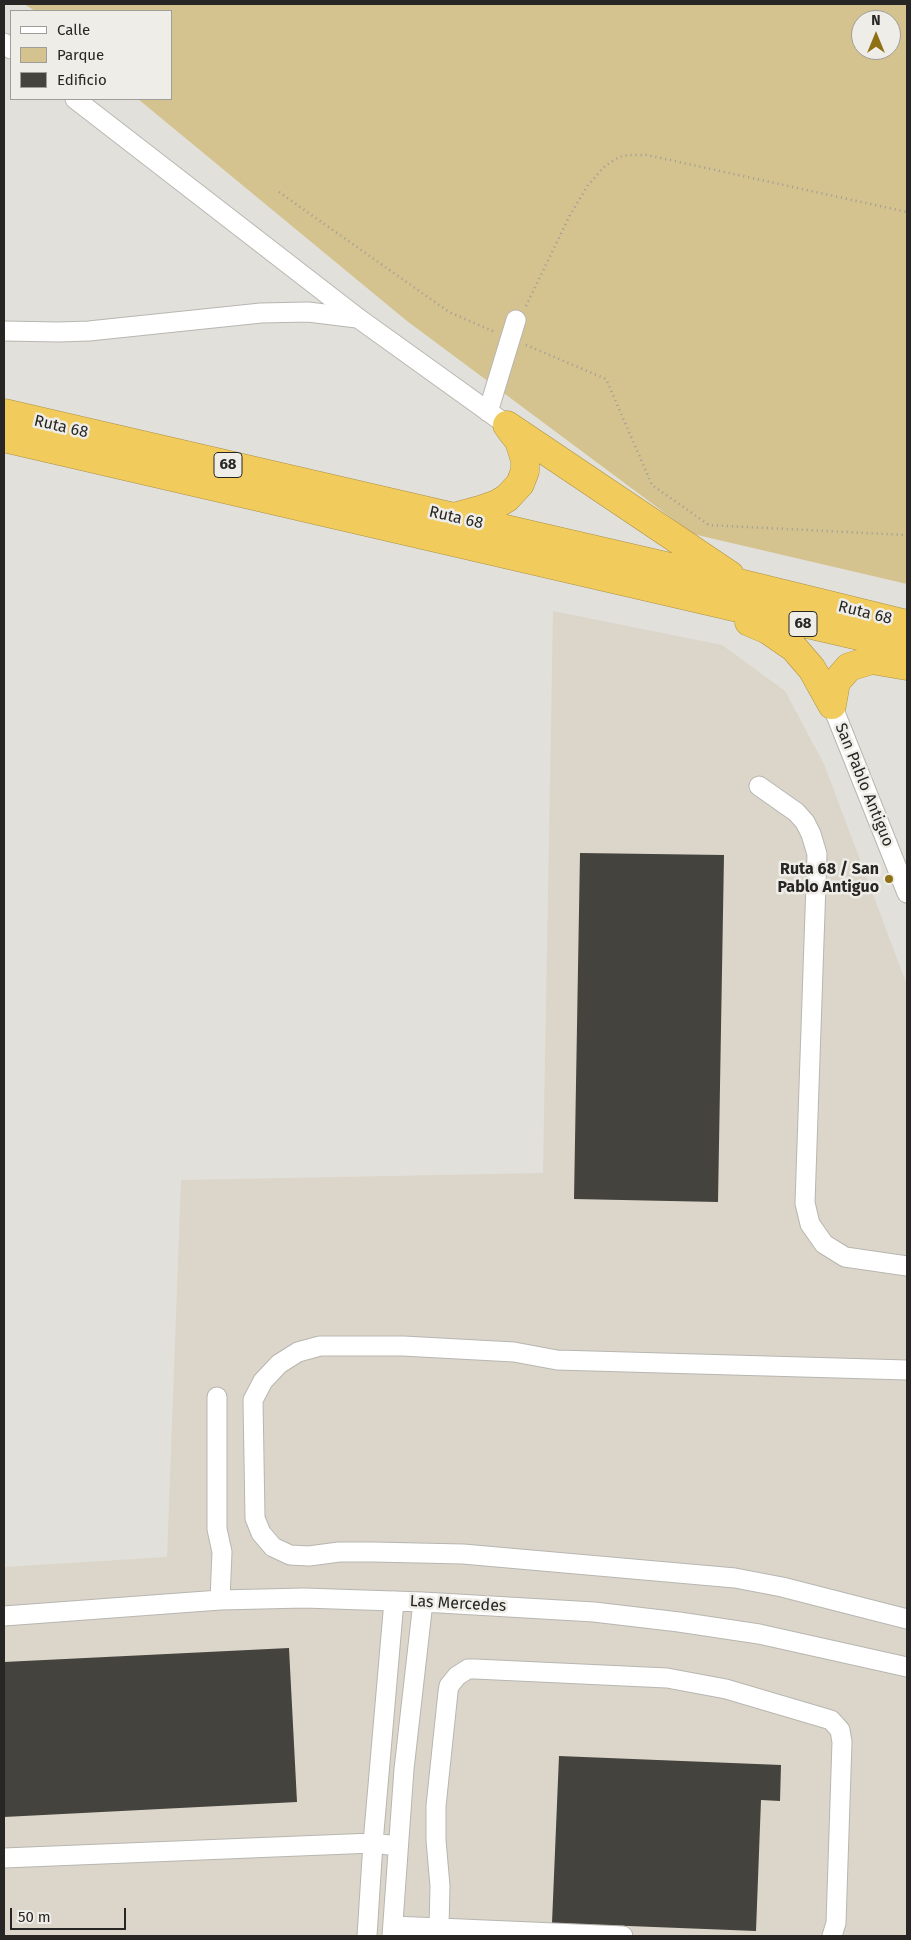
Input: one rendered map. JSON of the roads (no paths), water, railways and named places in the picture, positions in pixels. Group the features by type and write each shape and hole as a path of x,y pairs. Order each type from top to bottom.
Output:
{"highway":[{"name":"Ruta 68","path":"4,413 744,584 907,624"},
{"path":"453,517 497,504 507,498 520,484 525,466 523,450 519,441 498,419"},
{"path":"498,419 744,584"},
{"name":"Ruta 68","path":"4,438 907,648"},
{"path":"699,600 768,630 787,643 812,669 832,705"},
{"path":"832,705 836,682 844,671 856,664 879,660 907,666"}],"street":[{"path":"76,100 358,318 498,419 510,339 521,313"},
{"path":"4,331 88,331 261,313 308,312 358,318"},
{"name":"San Pablo Antiguo","path":"832,705 907,893"},
{"path":"759,786 796,812 811,834 818,854 805,1203 810,1224 824,1244 845,1257 907,1266"},
{"path":"907,1370 557,1360 514,1352 403,1346 320,1346 298,1352 279,1364 263,1381 253,1400 255,1518 261,1533 273,1547 290,1555 309,1556 339,1552 464,1554 726,1577 782,1587 907,1619"},
{"path":"217,1397 217,1529 222,1552 220,1600"},
{"name":"Las Mercedes","path":"4,1616 220,1600 304,1598 423,1602 594,1612 679,1622 759,1634 907,1667"},
{"path":"367,1936 394,1601"},
{"path":"423,1602 406,1750 397,1846 392,1931 439,1927 623,1936"},
{"path":"439,1927 440,1886 436,1840 436,1806 448,1692 449,1686 457,1676 462,1672 475,1669 682,1680 726,1689 831,1720 840,1730 842,1742 836,1923 832,1936"},
{"path":"4,1858 373,1843 397,1846"}],"place":[{"name":"Ruta 68 / San Pablo Antiguo","path":"889,879"}]}
